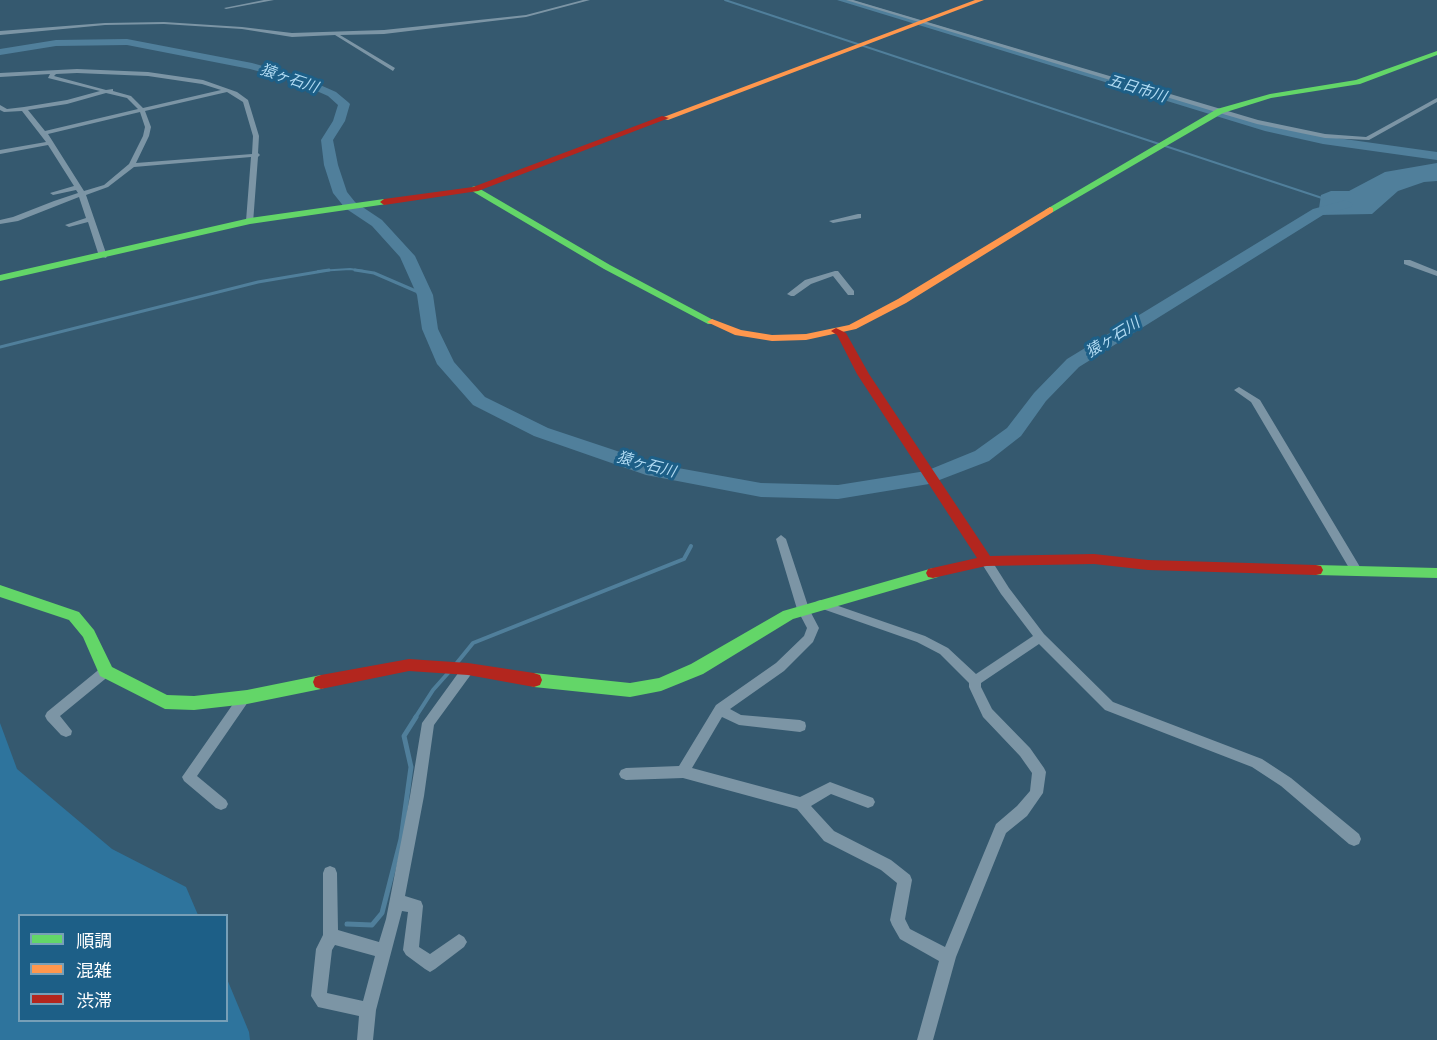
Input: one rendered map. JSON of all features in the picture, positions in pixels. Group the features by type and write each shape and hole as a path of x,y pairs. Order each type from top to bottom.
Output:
{"street":[{"path":"226,8 272,0"},
{"path":"0,33 105,24 164,23 242,28 292,35 335,34 499,20 588,0"},
{"path":"848,0 1216,113 1325,136 1367,139 1437,100"},
{"path":"0,278 250,221 475,189 981,0"},
{"path":"335,34 393,69"},
{"path":"475,189 607,267 719,326 739,333 772,338 806,337 852,327 902,302 1098,180 1216,113 1270,96 1357,82 1437,53"},
{"path":"0,75 59,72 148,74 203,82 228,90 246,101 256,136 257,155 250,221"},
{"path":"0,222 15,219 106,186 132,165 140,152 148,127 142,110 129,97 111,90 50,77 59,72"},
{"path":"0,107 6,111 24,109 67,102 111,90"},
{"path":"44,133 228,90"},
{"path":"24,109 44,133 82,194 103,256"},
{"path":"0,152 49,143"},
{"path":"178,162 188,149"},
{"path":"132,165 257,155"},
{"path":"53,193 78,187"},
{"path":"833,221 858,216"},
{"path":"69,225 90,219"},
{"path":"1407,262 1437,274"},
{"path":"791,294 808,282 835,273 851,293"},
{"path":"836,331 842,333 863,374 1005,591 1040,637 1109,706 1257,763 1286,782 1354,838"},
{"path":"1239,390 1255,400 1356,570"},
{"path":"684,772 720,708 780,668 808,639 813,628 803,609 781,539"},
{"path":"0,591 74,616 89,634 105,671 165,702 194,704 244,698 409,665 468,669 524,679 630,690 661,684 697,669 788,615 803,609 986,561 1094,560 1148,565 1437,573"},
{"path":"821,604 921,639 944,651 975,681 975,687 987,713 1025,752 1039,772 1036,792 1022,811 1001,829 948,957 925,1040"},
{"path":"975,681 1040,637"},
{"path":"365,1040 368,1010 396,902 417,796 428,723 468,669"},
{"path":"66,731 51,716 105,671"},
{"path":"221,804 189,777 244,698"},
{"path":"720,708 739,720 800,726"},
{"path":"626,774 684,772 801,804 829,836 886,865 905,880 897,920 905,934 948,957"},
{"path":"801,804 830,788 868,802"},
{"path":"330,873 331,936 324,949 319,996 324,1001 368,1010"},
{"path":"396,902 416,906 411,950 430,964 459,942"},
{"path":"331,936 385,951"}],"shaded area":[{"path":"1437,163 1437,181 1424,182 1398,191 1372,214 1318,215 1321,195 1331,191 1349,191 1385,172"},
{"path":"0,723 17,769 112,849 186,887 198,914 18,914 18,1022 228,1022 228,981 249,1032 250,1040 0,1040"}],"waterway":[{"path":"725,0 1325,199"},
{"name":"五日市川","path":"842,0 1269,128 1323,140 1437,156"},
{"name":"猿ヶ石川","path":"0,52 56,43 127,42 252,66 298,79 332,94 344,104 339,121 327,140 331,165 340,193 350,205 377,223 407,256 425,295 430,329 446,364 479,401 541,432 653,470 761,490 838,492 929,477 982,456 1014,432 1040,397 1073,363 1318,212 1346,204"},
{"path":"326,270 350,269 364,271"},
{"path":"0,347 258,282 326,270"},
{"path":"318,271 326,270"},
{"path":"355,270 374,273 425,295"},
{"path":"456,664 473,643 684,559 691,546"},
{"path":"415,718 433,690 449,672"},
{"path":"347,924 372,925 382,913 401,839 411,767 404,736 416,717"}],"traffic: fast":[{"path":"1050,210 1220,111 1270,96 1357,82 1437,53"},
{"path":"475,189 607,267 712,322"},
{"path":"0,278 250,221 384,202"},
{"path":"1316,570 1437,573"},
{"path":"534,680 630,690 661,684 697,669 788,615 933,573"},
{"path":"0,591 74,616 89,634 106,671 165,702 194,703 247,697 321,682"}],"traffic: slow":[{"path":"665,118 981,0"},
{"path":"712,322 739,333 772,338 806,337 852,327 902,301 1050,210"}],"traffic: jam":[{"path":"384,202 475,189 665,118"},
{"path":"836,331 841,333 863,374 986,561"},
{"path":"933,573 986,561 1094,559 1148,565 1316,570"},
{"path":"321,682 409,665 468,669 534,680"}]}
